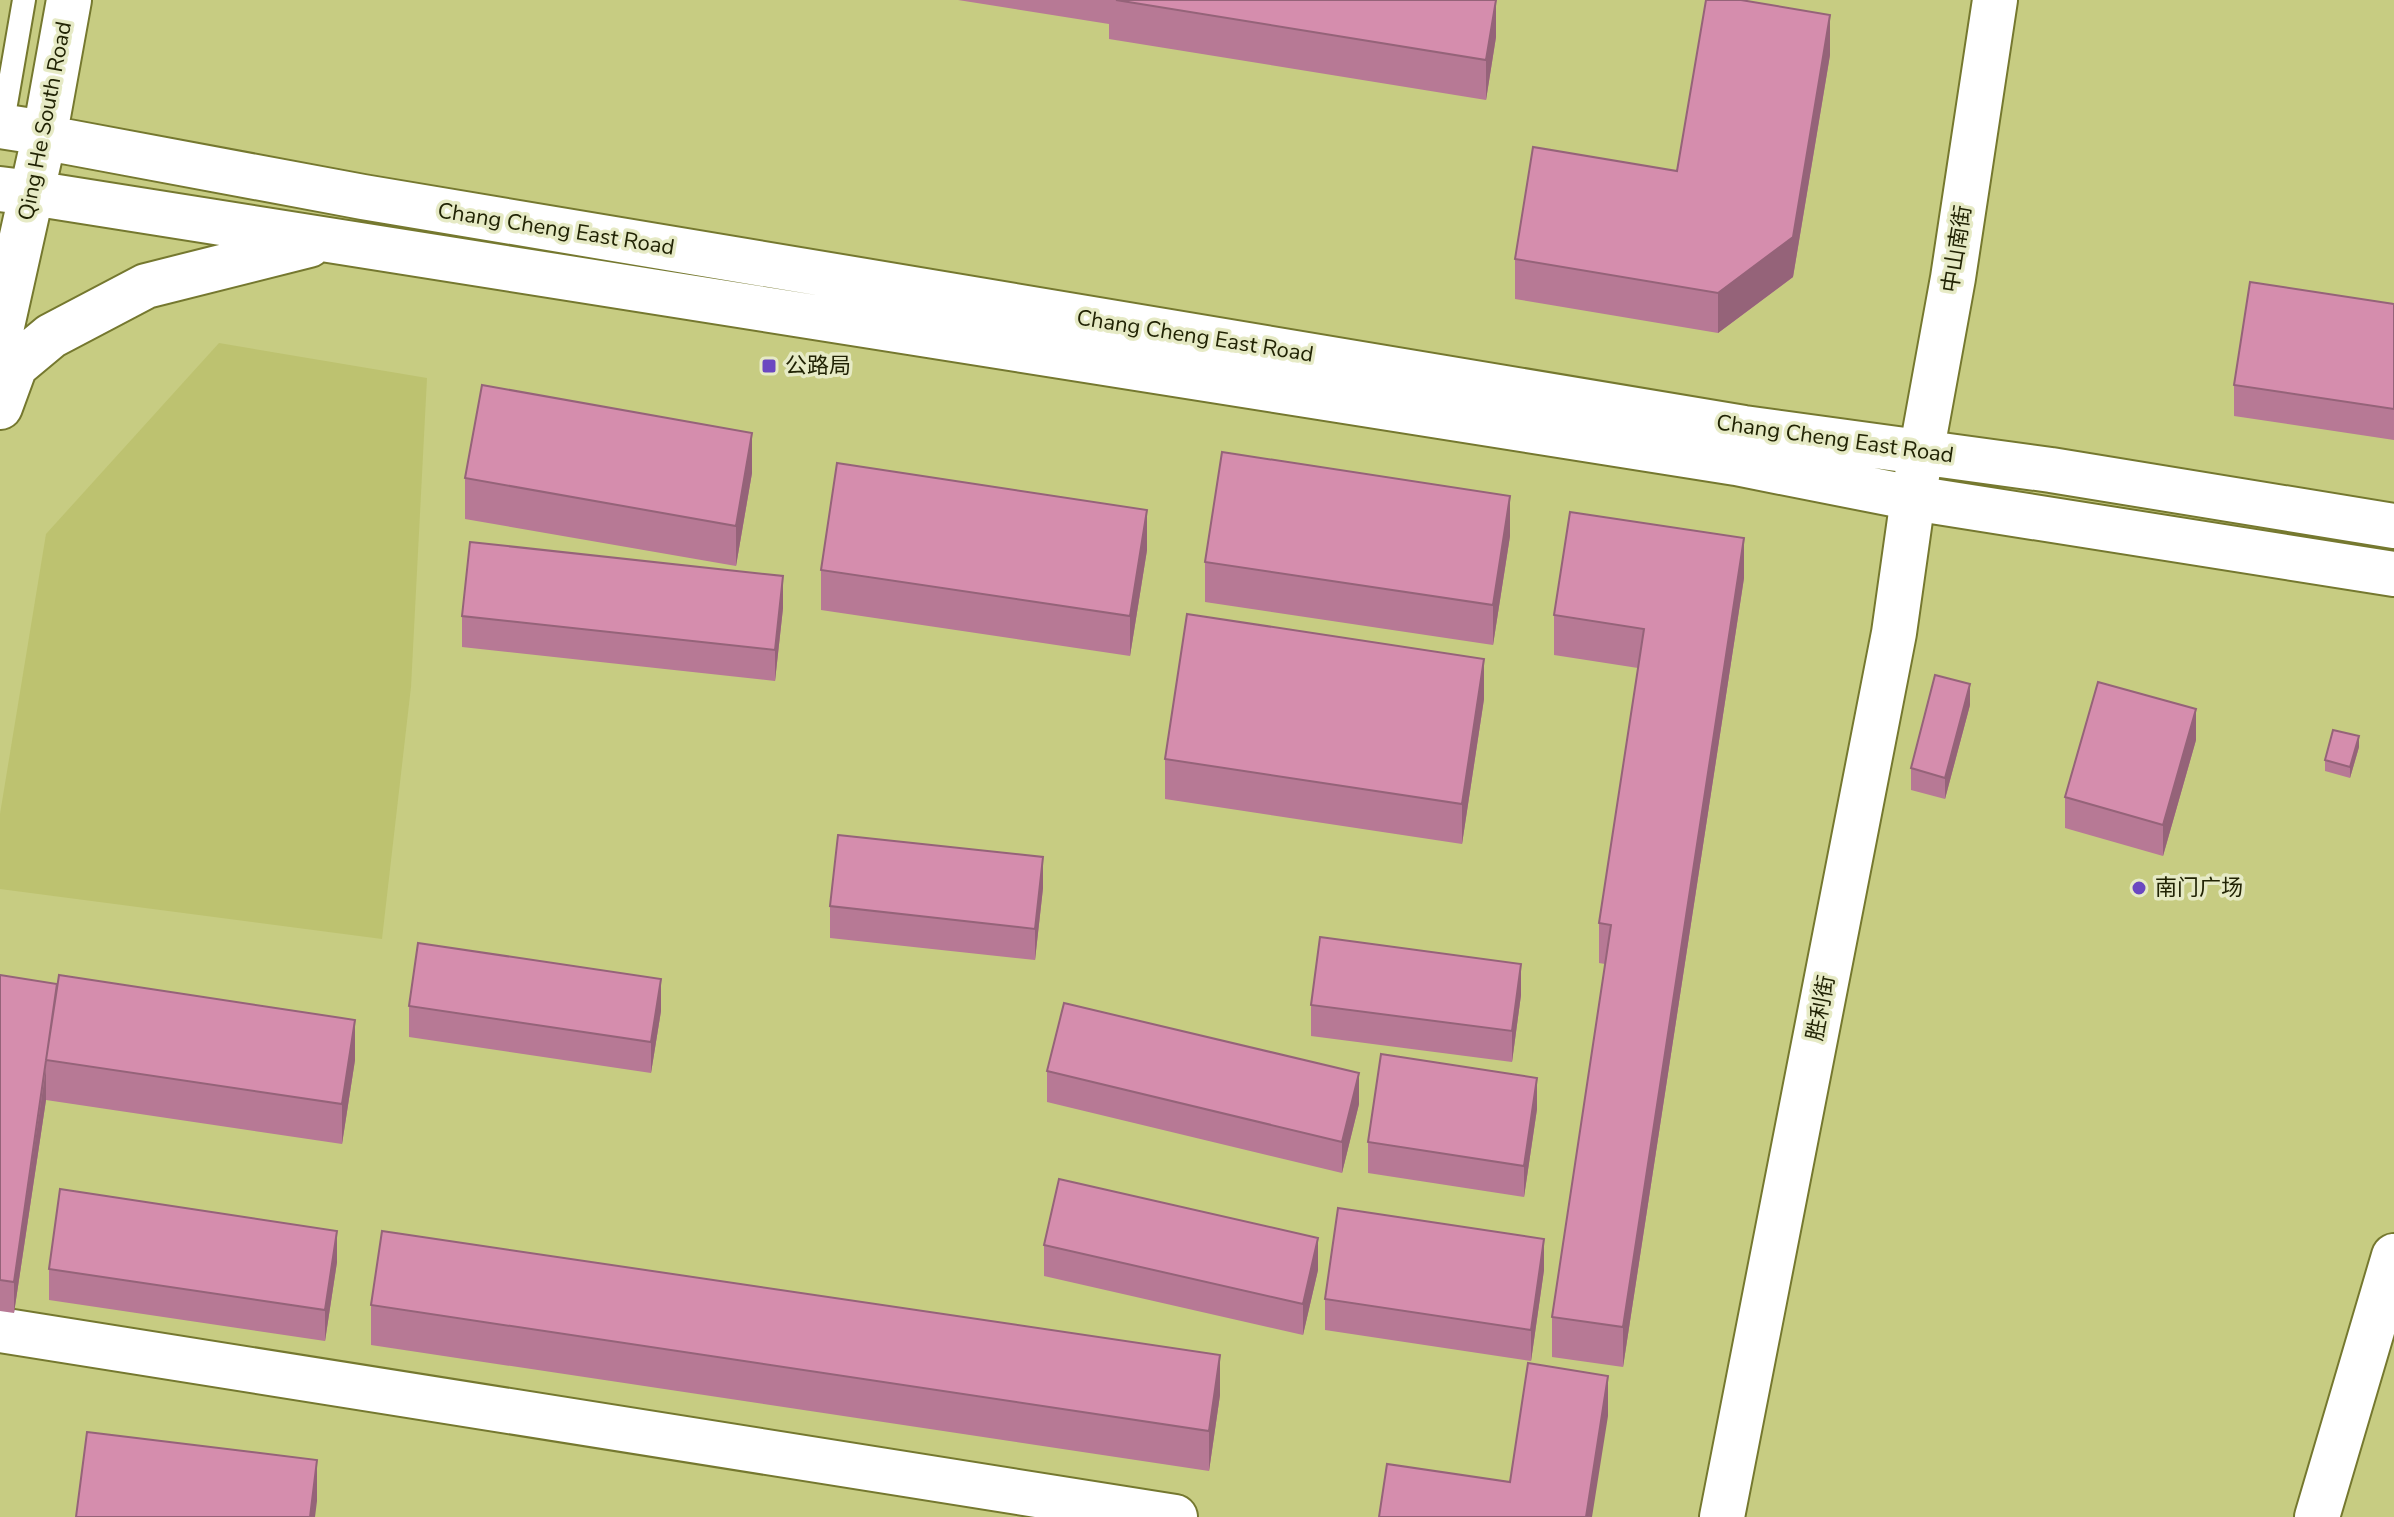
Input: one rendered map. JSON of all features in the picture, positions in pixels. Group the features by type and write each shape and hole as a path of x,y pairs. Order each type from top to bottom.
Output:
{"main road":[{"name":"Qing He South Road","path":"0,335 16,191 45,133 69,0"},
{"name":"中山南街","path":"1913,498 1953,278 1995,0"},
{"name":"Chang Cheng East Road","path":"1,130 45,133 63,141 363,197 1744,428 2051,470 2394,526"},
{"name":"Chang Cheng East Road","path":"16,191 1736,463 1913,498 2394,574"},
{"path":"0,407 15,366 51,336 146,286 325,241"},
{"name":"胜利街","path":"1722,1517 1894,633 1913,498"},
{"path":"2317,1517 2394,1256"},
{"path":"0,1330 1175,1517"}],"lane":[{"path":"1,130 24,0"}],"shaded area":[{"path":"219,343 427,378 411,687 382,939 0,889 0,814 46,534"}],"building":[{"path":"1116,0 1496,0 1486,60"},
{"path":"1706,0 1741,0 1830,15 1793,237 1718,293 1515,259 1533,147 1677,171"},
{"path":"2250,282 2394,304 2394,409 2234,385"},
{"path":"482,385 752,433 736,526 465,478"},
{"path":"1222,452 1510,496 1493,605 1205,562"},
{"path":"837,463 1147,510 1130,616 821,570"},
{"path":"1570,512 1744,538 1623,1327 1552,1317 1611,925 1599,923 1644,629 1554,615"},
{"path":"470,542 783,576 775,650 462,616"},
{"path":"1187,614 1484,659 1462,804 1165,759"},
{"path":"1935,675 1970,684 1945,778 1911,768"},
{"path":"2098,682 2196,709 2163,825 2065,797"},
{"path":"2333,730 2359,736 2350,767 2325,760"},
{"path":"838,835 1043,857 1035,929 830,906"},
{"path":"1320,937 1521,964 1512,1031 1311,1005"},
{"path":"418,943 661,979 651,1042 409,1006"},
{"path":"0,975 57,984 14,1282 0,1280"},
{"path":"59,975 355,1020 342,1104 46,1060"},
{"path":"1064,1003 1359,1073 1342,1142 1047,1071"},
{"path":"1381,1054 1537,1078 1524,1166 1368,1142"},
{"path":"1059,1179 1318,1238 1303,1304 1044,1245"},
{"path":"60,1189 337,1231 325,1310 49,1269"},
{"path":"1338,1208 1544,1239 1531,1330 1325,1299"},
{"path":"382,1231 1220,1355 1209,1431 371,1305"},
{"path":"1528,1363 1608,1376 1586,1517 1379,1517 1387,1464 1510,1482"},
{"path":"87,1432 317,1460 310,1517 76,1517"}],"place":[{"name":"公路局","path":"769,366"},
{"name":"南门广场","path":"2139,888"}]}
